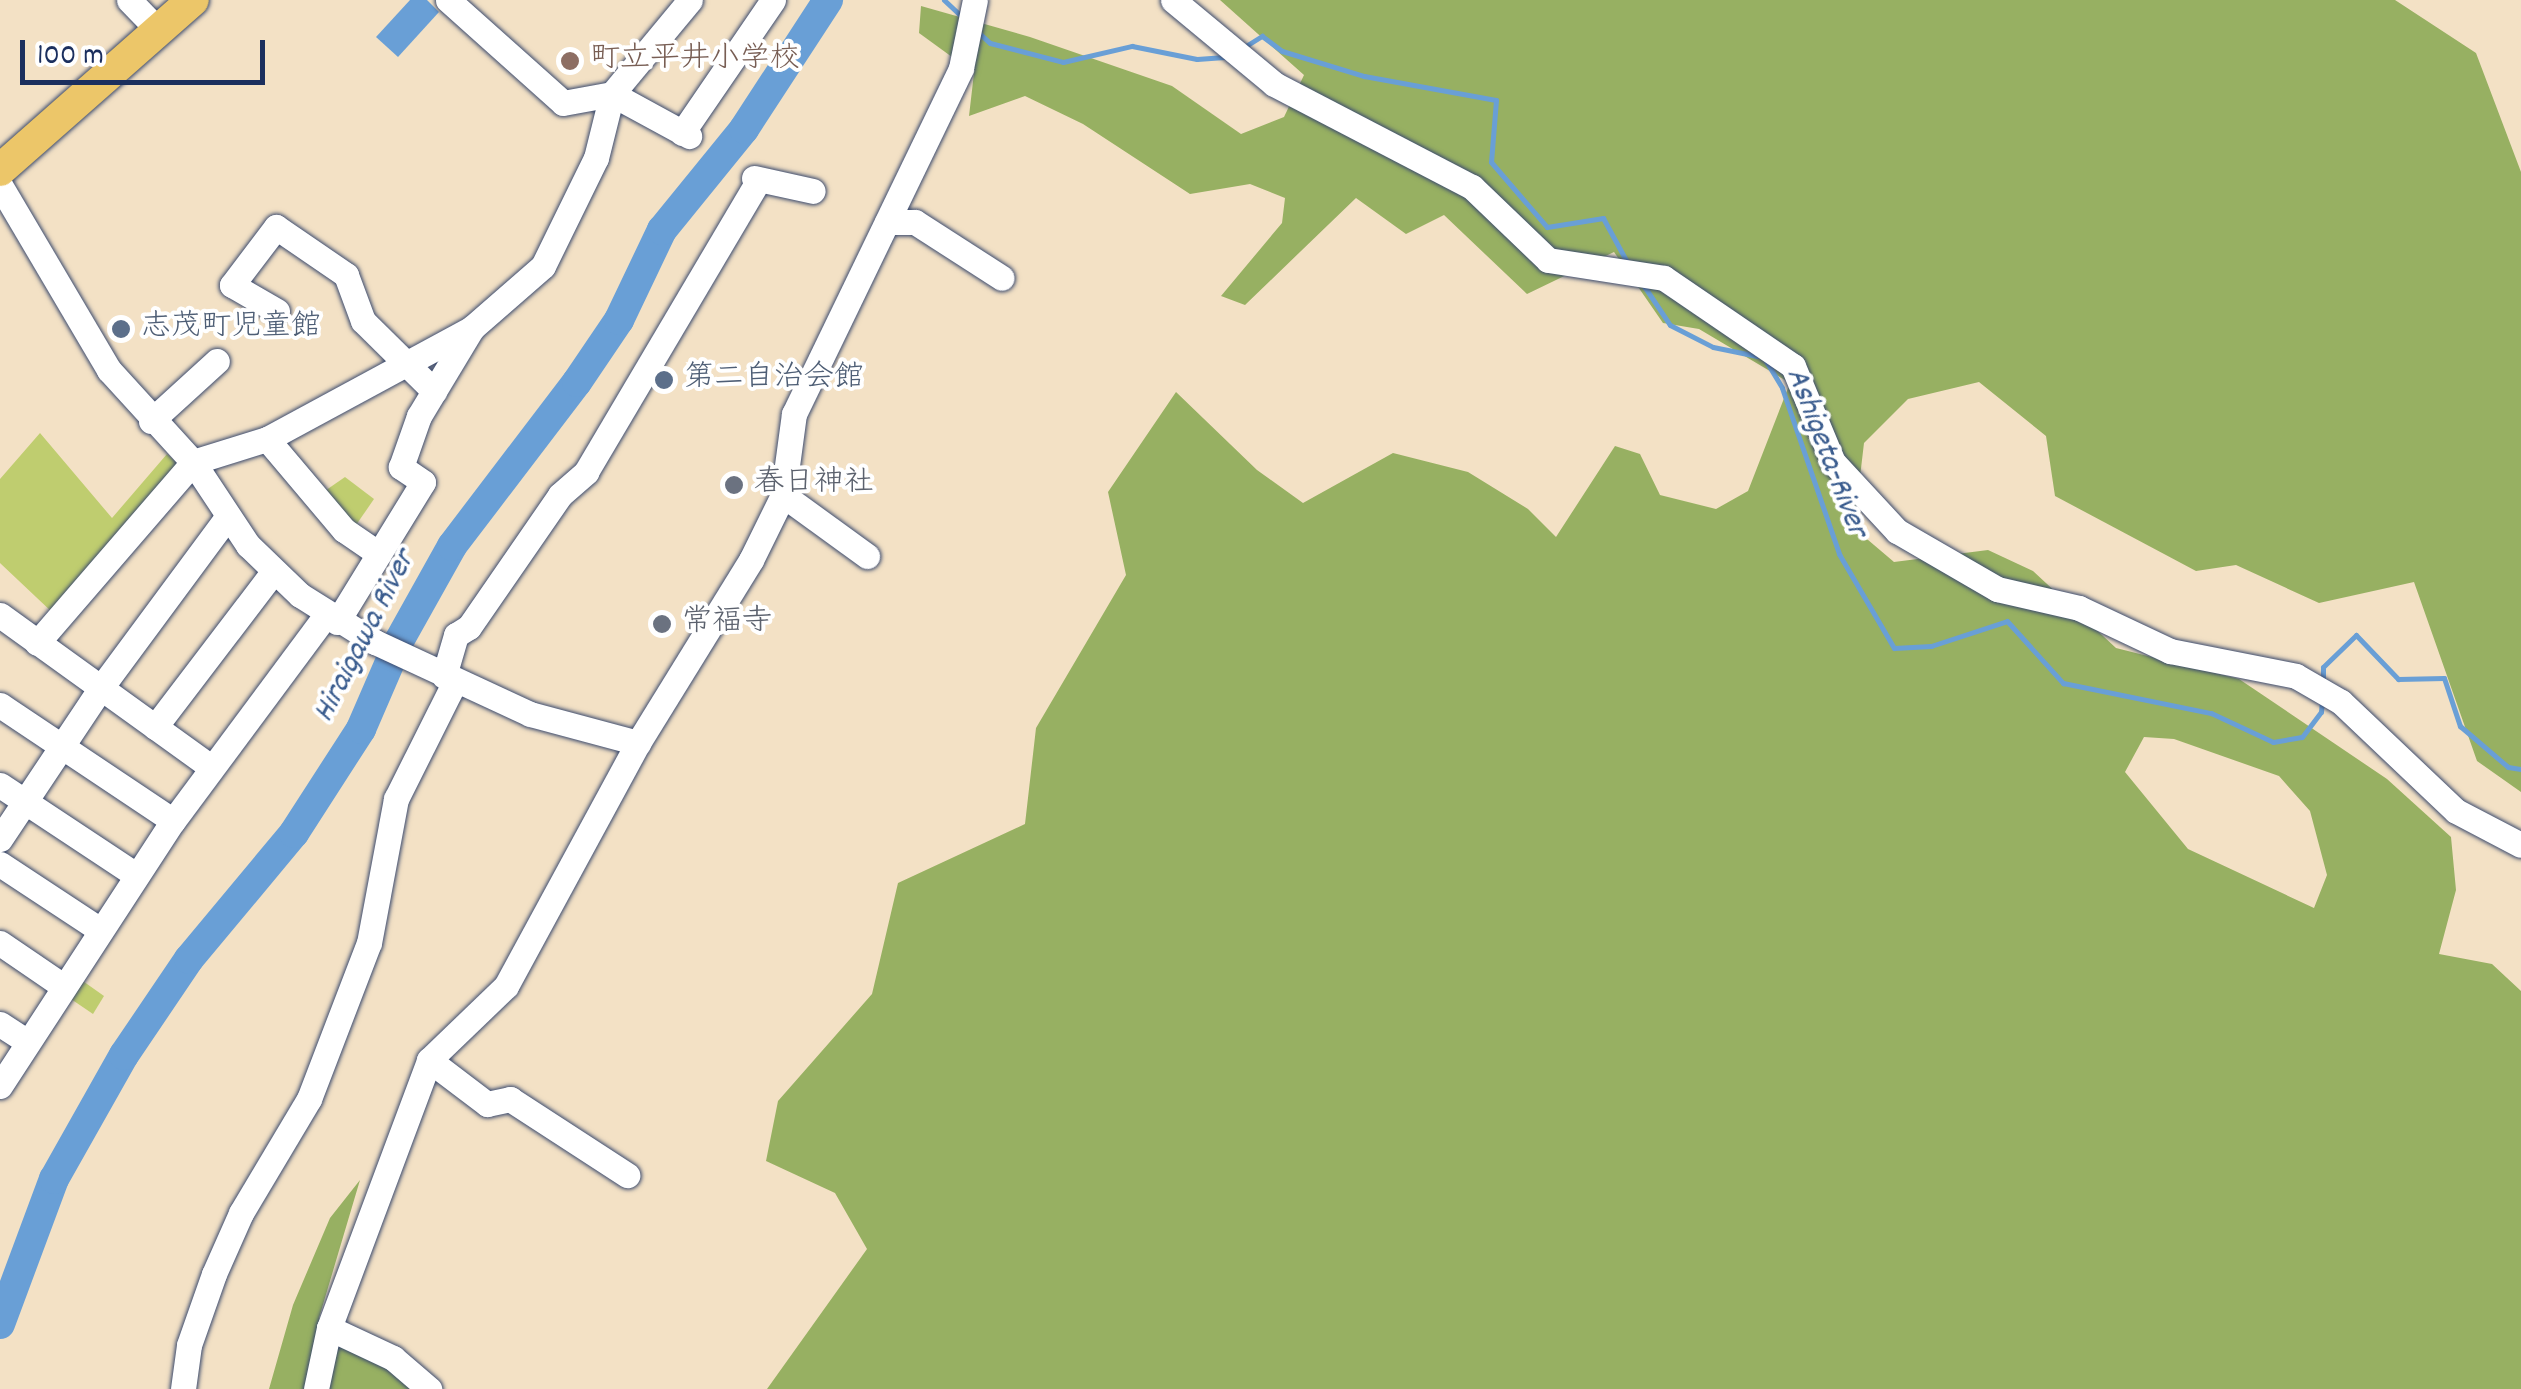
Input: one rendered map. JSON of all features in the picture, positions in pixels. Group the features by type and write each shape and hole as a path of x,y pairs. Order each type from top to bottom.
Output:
{"main road":[{"path":"0,170 193,0"}],"street":[{"path":"129,0 159,32"},
{"path":"448,0 563,103 612,94 685,135 774,0"},
{"path":"37,643 192,462 267,439 472,328 543,266 596,158 612,94 690,0"},
{"path":"316,1389 329,1328 429,1060 506,986 638,743 751,560 783,495 794,414 962,68 975,0"},
{"path":"1174,0 1274,84 1472,188 1548,260 1664,278 1793,366 1832,462 1897,530 1997,589 2080,608 2170,651 2296,676 2341,702 2456,811 2521,845"},
{"path":"183,1389 189,1346 214,1274 242,1213 309,1098 369,944 396,799 446,677 456,635 469,627 560,495 586,472 756,179 813,191"},
{"path":"0,185 110,370 151,421 192,462 228,516 274,572 332,618 446,677 530,714 638,743"},
{"path":"887,222 915,222 1002,278"},
{"path":"277,310 232,285 276,226 346,275 363,321 434,391"},
{"path":"0,1086 173,821 379,554 423,482 401,467 434,391 472,328"},
{"path":"151,421 217,361"},
{"path":"267,439 344,530 379,554"},
{"path":"783,495 868,556"},
{"path":"0,839 100,689 228,516"},
{"path":"155,727 274,572"},
{"path":"0,615 212,768"},
{"path":"0,705 173,821"},
{"path":"0,785 136,875"},
{"path":"0,864 100,930"},
{"path":"0,944 63,986"},
{"path":"0,1024 26,1041"},
{"path":"429,1060 487,1104 510,1099 627,1175"},
{"path":"329,1328 392,1358 429,1389"}],"green space":[{"path":"1220,0 2395,0 2476,53 2521,172 2521,792 2477,761 2414,582 2319,603 2236,565 2196,571 2055,496 2046,436 1979,382 1908,399 1864,443 1854,528 1894,562 1988,550 2033,571 2116,648 2239,679 2387,779 2451,837 2456,890 2439,954 2492,964 2521,991 2521,1389 767,1389 867,1249 835,1193 766,1161 778,1101 872,994 898,883 1025,824 1036,728 1126,575 1108,492 1176,392 1257,470 1303,503 1393,453 1468,472 1528,509 1556,537 1615,446 1640,454 1660,495 1716,509 1748,491 1790,383 1699,329 1663,323 1614,252 1527,294 1444,215 1406,234 1356,198 1245,305 1221,296 1282,223 1285,198 1250,184 1190,194 1083,124 1025,96 969,116 974,73 919,33 921,6 1030,37 1172,86 1241,134 1284,117 1304,75","holes":["2144,737 2174,739 2279,776 2310,811 2327,875 2314,908 2188,849 2125,772"]},
{"path":"40,433 112,518 167,454 178,464 54,614 0,563 0,479"},
{"path":"345,477 374,499 354,528 319,495"},
{"path":"80,979 104,996 93,1014 68,997"},
{"path":"360,1180 319,1318 417,1389 329,1389 309,1382 304,1389 269,1389 293,1305 330,1218"}],"water":[{"path":"410,0 427,0 439,12 398,57 376,37"}],"waterway":[{"name":"Hiraigawa River","path":"0,1324 54,1179 124,1055 189,959 294,833 361,729 399,641 452,546 577,382 619,320 662,230 744,129 828,0"},
{"name":"Ashigeta-River","path":"944,0 963,18"},
{"name":"Ashigeta-River","path":"978,32 990,43 1063,62 1132,46 1197,59 1228,57"},
{"name":"Ashigeta-River","path":"1241,49 1262,36 1282,51 1364,76 1496,100 1491,162 1547,227 1603,218 1627,262"},
{"name":"Ashigeta-River","path":"1642,283 1670,325 1713,347 1757,356"},
{"name":"Ashigeta-River","path":"1766,361 1782,388 1839,554 1894,648 1931,646 2007,621 2063,683 2211,713 2273,742 2302,737 2321,712 2322,700"},
{"name":"Ashigeta-River","path":"2323,684 2323,667 2356,635 2398,679 2444,678 2460,726 2508,767 2521,769"}],"place":[{"name":"町立平井小学校","path":"570,61"},
{"name":"志茂町児童館","path":"121,329"},
{"name":"第二自治会館","path":"664,380"},
{"name":"春日神社","path":"734,485"},
{"name":"常福寺","path":"662,624"}]}
